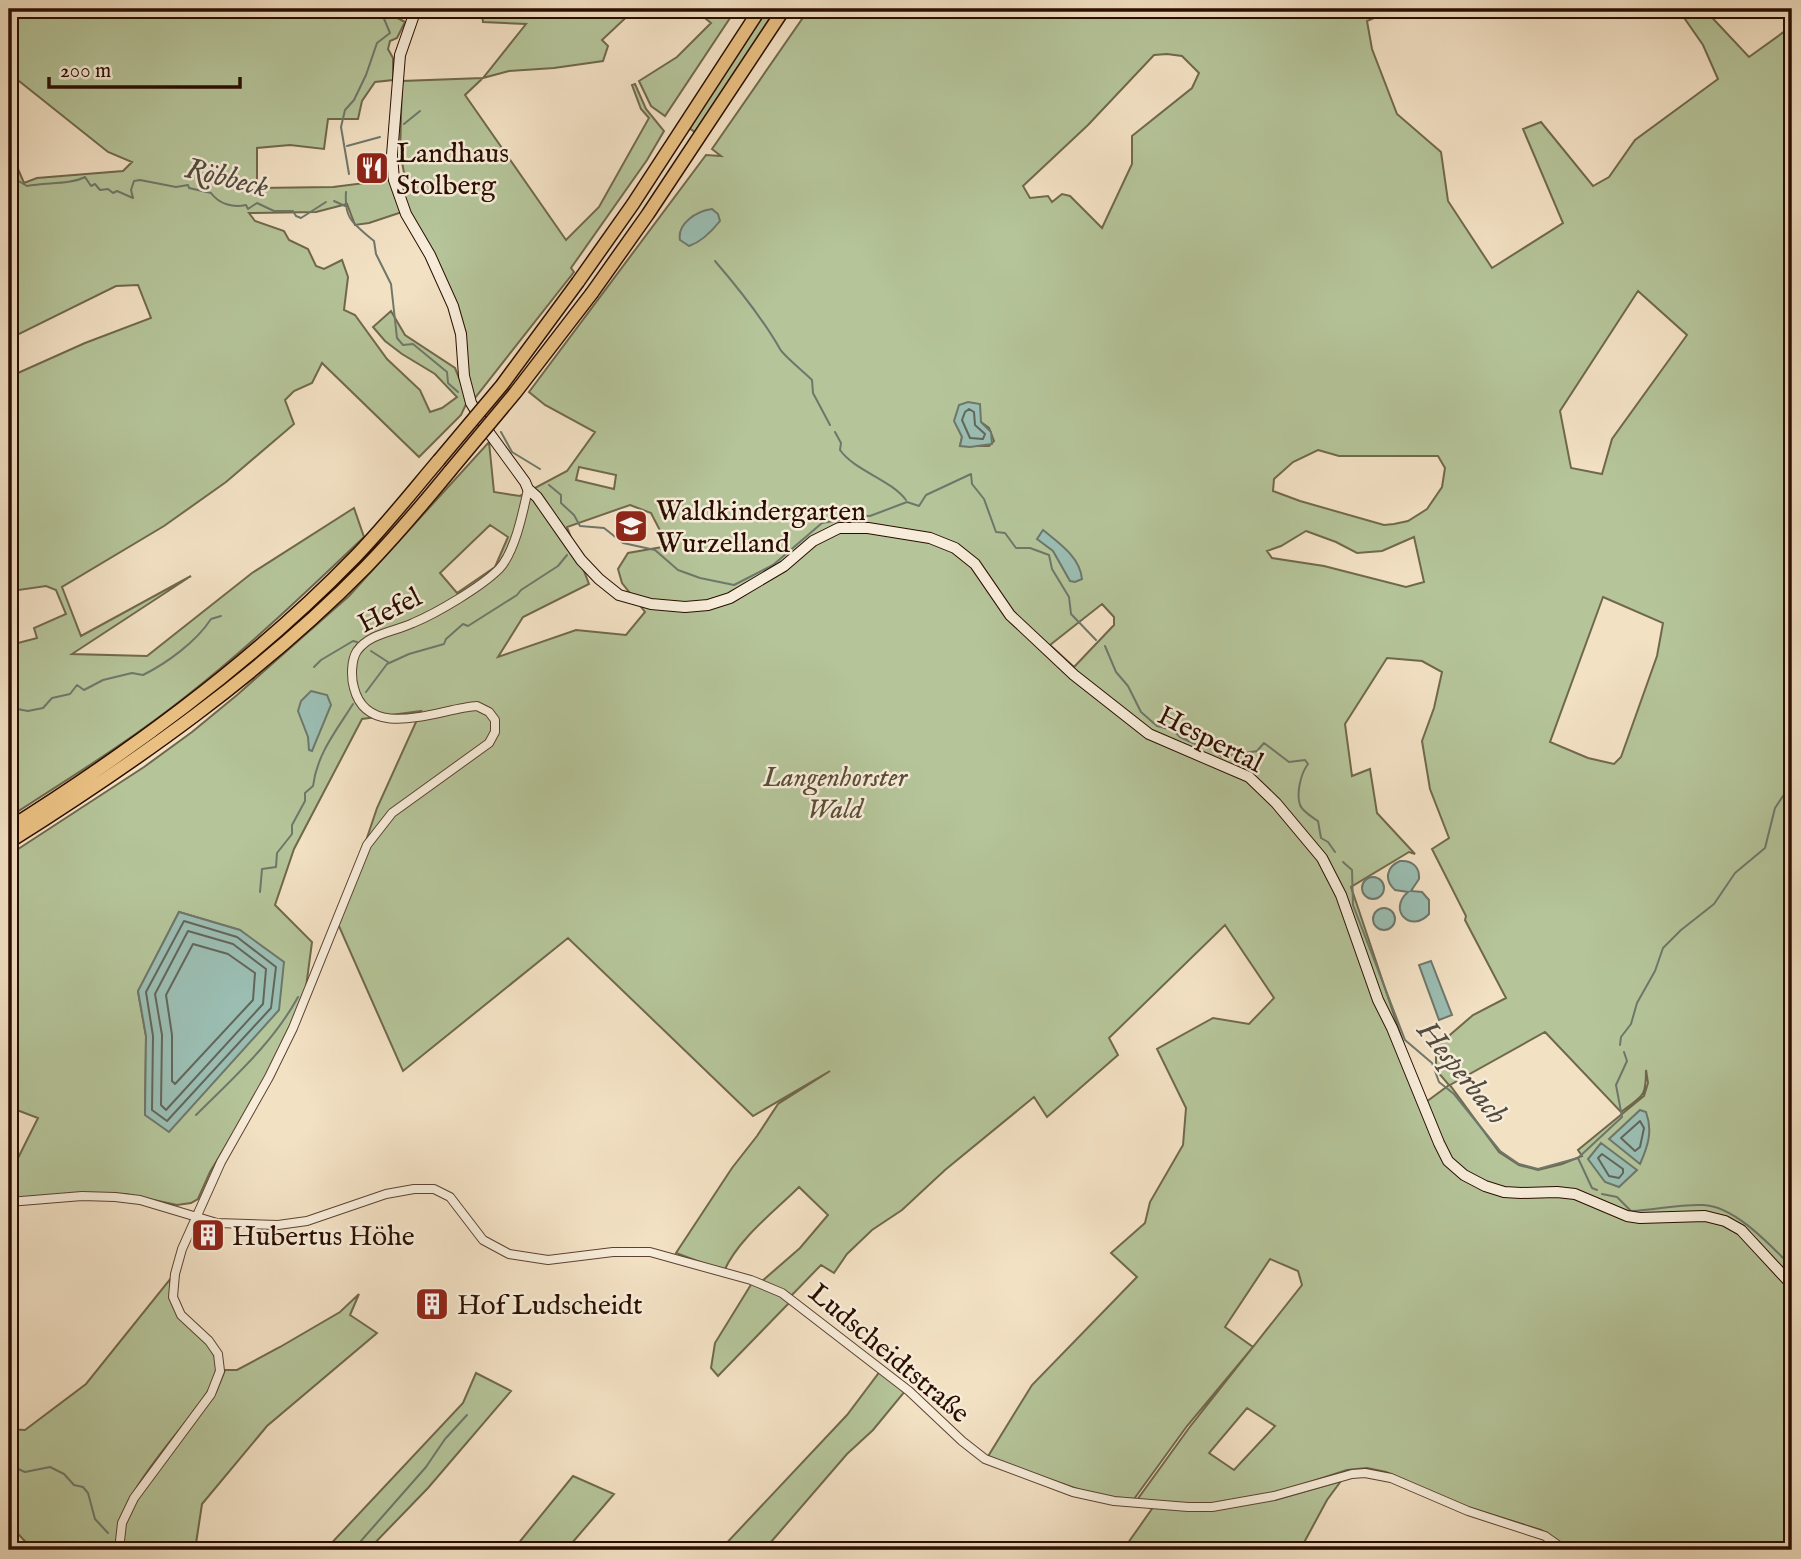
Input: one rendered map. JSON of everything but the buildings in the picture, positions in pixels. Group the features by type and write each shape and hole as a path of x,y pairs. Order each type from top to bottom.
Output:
{"highway":[{"path":"9,828 108,763 221,677 279,628 355,556 502,385 633,204 760,9"},
{"path":"9,842 120,770 229,687 348,584 398,533 556,342 622,253 784,9"}],"main road":[{"path":"416,9 400,55 392,155 394,180 406,214 453,306 461,334 466,385 471,403 528,489"},
{"name":"Hespertal","path":"528,489 537,497 581,560 599,579 619,594 651,604 685,607 708,605 730,598 785,566 813,541 839,528 868,528 930,538 956,548 975,565 1010,615 1074,675 1149,734 1249,777 1276,803 1322,858 1341,895 1378,1000 1448,1161 1464,1175 1504,1192 1575,1194 1627,1216 1640,1218 1706,1216 1725,1221 1741,1230 1792,1285"}],"street":[{"path":"1444,10 1466,13 1483,9"},
{"name":"Hefel","path":"195,1218 221,1161 288,1040 371,839 392,813 484,748 495,732 493,715 477,706 409,719 396,719 371,712 359,699 353,686 355,656 358,650 374,637 414,623 497,571 510,553 528,489"},
{"name":"Ludscheidtstraße","path":"195,1218 222,1224 286,1225 386,1194 415,1189 438,1190 450,1197 482,1240 509,1254 548,1260 613,1252 650,1252 751,1280 774,1290 790,1298 909,1391 985,1459 1073,1492 1114,1501 1212,1507 1262,1499 1365,1472 1391,1478 1468,1511 1545,1536 1565,1550"},
{"path":"9,1202 82,1196 128,1198 169,1208 195,1218 178,1261 173,1297 181,1315 215,1349 220,1362 219,1377 211,1394 134,1498 122,1523 119,1550"}],"green space":[{"path":"9,9 381,9 405,22 397,38 390,41 388,49 393,58 393,80 375,82 362,101 358,119 328,119 324,149 290,145 257,148 257,188 333,187 405,178 400,152 402,81 483,78 465,95 566,240 599,207 649,118 641,109 632,85 635,84 646,109 664,131 647,160 571,268 574,272 471,403 461,333 405,211 355,225 347,204 316,212 249,213 255,221 284,231 289,240 308,249 316,266 324,269 342,260 348,277 344,310 355,315 387,359 420,390 430,412 442,408 457,397 435,374 402,354 373,327 391,311 405,335 455,368 468,400 461,415 419,457 322,363 312,383 294,391 285,400 294,424 226,482 164,526 62,587 81,636 191,576 72,654 147,656 252,573 354,508 364,537 257,637 168,711 9,817 9,654 12,655 14,644 37,638 34,628 66,614 56,590 46,586 18,590 18,593 12,594 9,591 9,377 85,343 151,318 138,285 116,286 9,339 9,148 24,183 37,178 123,171 132,162 108,152 9,73"},
{"path":"481,9 635,9 602,40 608,46 603,61 509,71 483,78 526,24 483,22"},
{"path":"694,9 736,9 665,116 651,106 639,81 677,57 711,23"},
{"path":"767,9 776,9 695,132 689,128"},
{"name":"Langenhorster Wald","path":"809,9 1394,9 1367,21 1372,49 1397,114 1441,152 1448,201 1492,268 1563,223 1523,129 1541,122 1593,186 1609,177 1635,140 1718,79 1703,45 1678,9 1704,9 1749,57 1792,26 1792,1550 1569,1550 1541,1530 1463,1506 1386,1472 1367,1468 1347,1470 1276,1493 1215,1504 1187,1506 1137,1500 1189,1428 1302,1285 1298,1271 1270,1259 1225,1327 1253,1347 1187,1426 1134,1499 1098,1496 987,1458 1032,1385 1137,1277 1111,1253 1145,1223 1150,1202 1183,1145 1186,1108 1157,1049 1213,1018 1249,1024 1274,998 1225,925 1109,1038 1118,1055 1047,1117 1034,1097 945,1170 902,1210 872,1230 847,1254 834,1273 821,1265 790,1297 761,1282 800,1248 828,1215 799,1187 739,1247 724,1271 676,1253 778,1104 830,1071 753,1116 568,938 403,1071 338,924 377,808 421,711 362,719 294,849 275,905 312,942 305,995 256,1096 210,1172 198,1199 177,1205 126,1194 84,1193 9,1199 9,1176 38,1118 9,1107 9,855 144,767 237,695 349,596 489,442 494,492 520,496 567,471 595,432 545,405 529,392 706,155 721,156 712,149","holes":["1154,55 1182,56 1199,73 1192,88 1132,136 1132,164 1102,228 1070,196 1062,194 1052,202 1048,196 1030,198 1023,186 1088,125","1638,291 1687,335 1612,439 1602,474 1571,468 1560,411","981,422 989,428 994,441 989,446 960,446 962,437","1318,450 1339,456 1438,456 1445,468 1442,487 1427,509 1408,521 1394,524 1384,525 1273,491 1274,479 1293,462","579,467 616,475 614,489 576,480","630,505 651,513 668,546 628,553 618,569 622,583 645,612 626,635 576,630 498,657 523,617 589,584 567,527","490,525 508,537 495,567 457,593 440,573","1306,531 1357,553 1382,551 1414,537 1424,582 1406,587 1324,566 1272,558 1267,551","1603,597 1663,623 1657,656 1621,757 1614,764 1588,758 1550,742","1102,604 1114,617 1114,625 1074,667 1050,645","1387,658 1422,661 1442,672 1434,708 1422,741 1430,789 1449,838 1432,849 1506,998 1473,1015 1436,1047 1436,1070 1449,1085 1426,1102 1449,1156 1462,1175 1501,1189 1462,1177 1435,1137 1351,887 1409,852 1415,854 1377,813 1370,769 1352,776 1345,724","179,912 240,930 145,1115 146,1036 138,992","1545,1032 1621,1112 1642,1095 1646,1070 1648,1083 1644,1096 1578,1150 1582,1156 1538,1170 1519,1165 1499,1152 1450,1085","1247,1408 1275,1426 1234,1470 1209,1453"]},
{"path":"171,1278 171,1298 175,1309 213,1353 216,1370 209,1389 131,1497 117,1533 117,1550 33,1550 9,1524 9,1429 25,1430 86,1384"},
{"path":"752,1283 791,1301 718,1376 711,1368 715,1343"},
{"path":"359,1294 350,1315 377,1333 267,1426 202,1504 195,1550 123,1550 128,1514 144,1487 216,1392 225,1370 237,1370 280,1347 340,1312"},
{"path":"881,1370 906,1390 873,1430 847,1454 771,1542 759,1550 720,1550 847,1415"},
{"path":"476,1373 511,1391 428,1488 368,1550 325,1550 463,1403"},
{"path":"573,1476 614,1494 566,1550 513,1550"},
{"path":"1341,1481 1327,1500 1300,1550 1123,1550 1154,1506 1275,1500"}],"water":[{"path":"712,209 718,214 720,221 710,232 689,246 680,240 681,229 689,219"},
{"path":"968,402 980,404 981,422 991,432 992,444 960,446 962,437 954,421 959,405"},
{"path":"1043,530 1073,557 1082,579 1070,581 1053,551 1037,539"},
{"path":"311,691 327,695 331,705 312,751 309,750 308,737 298,711 301,701"},
{"path":"1400,861 1412,863 1417,868 1419,879 1411,891 1422,892 1429,900 1429,914 1422,920 1409,921 1404,917 1400,906 1408,892 1395,890 1389,882 1389,870"},
{"path":"1373,877 1381,880 1384,888 1381,896 1373,899 1365,896 1362,888 1365,880"},
{"path":"1384,908 1392,911 1395,919 1392,927 1384,930 1376,927 1373,919 1376,911"},
{"path":"179,912 240,930 284,962 279,1010 169,1132 145,1115 146,1036 138,991"},
{"path":"1431,961 1452,1015 1439,1020 1419,965"},
{"path":"1640,1110 1646,1112 1649,1132 1640,1164 1609,1139"},
{"path":"1601,1143 1637,1170 1619,1187 1605,1182 1588,1159"}],"waterway":[{"name":"Hesperbach","path":"349,174 341,127 345,110 354,100 366,75 377,43 390,33 380,9"},
{"path":"404,124 420,111"},
{"path":"347,146 380,137"},
{"name":"Röbbeck","path":"9,179 15,179 27,186 85,177 91,186 95,184 100,190 108,189 113,193 117,191 133,198 131,190 134,181 176,187 188,185 189,188 211,193 227,204 246,205 248,209 257,203 274,211 293,211 301,218 326,202"},
{"name":"Hesperbach","path":"346,192 349,215 374,241 376,254 391,284 397,338 403,345 413,344 447,372 448,383 458,392"},
{"name":"Röbbeck","path":"334,201 345,206"},
{"path":"715,261 750,304 782,352 812,380 813,393 830,425"},
{"name":"Hesperbach","path":"501,432 512,452 540,469"},
{"path":"835,432 841,443 840,450 846,457 891,486 906,500"},
{"name":"Hesperbach","path":"549,485 561,495 561,503 574,515 580,526 604,528 623,543 655,550 678,570 734,585 773,565 822,523 854,515 870,516 907,502 919,506 926,495 971,474 972,484 984,499 996,532 1005,533 1016,548 1030,548 1049,555 1052,569 1069,597 1071,614 1096,640"},
{"path":"366,692 387,664 409,654 444,644 463,624 468,626 517,595 558,566 567,555"},
{"path":"9,716 17,709 28,711 43,708 52,698 70,694 77,685 84,690 103,680 132,673 143,675 180,651 211,619 221,616"},
{"path":"314,667 353,641 357,642"},
{"name":"Hesperbach","path":"1105,646 1116,672 1128,686 1141,712 1157,726 1173,730 1180,737 1202,747 1211,748 1222,757 1257,751 1264,743 1289,762 1305,760 1308,764 1300,783 1300,805 1318,821 1321,838 1328,842 1335,852"},
{"path":"371,651 388,662"},
{"path":"260,892 262,869 276,867 277,853 292,834 292,825 305,801 305,793 313,786 323,753 353,704"},
{"path":"1620,1045 1621,1037 1631,1024 1637,1003 1655,971 1663,948 1714,904 1735,873 1765,848 1775,808 1792,788"},
{"name":"Hesperbach","path":"1343,862 1352,870 1353,905 1405,1040 1432,1063 1439,1082 1454,1094 1500,1151 1519,1164 1538,1169 1578,1158"},
{"path":"196,1115 238,1074 277,1030 298,997"},
{"path":"1597,1190 1592,1188 1578,1158 1622,1117 1616,1085 1627,1061 1624,1052"},
{"name":"Hesperbach","path":"1602,1194 1617,1197 1631,1211 1694,1205 1715,1207 1752,1228 1792,1267"},
{"path":"353,1550 426,1467 445,1439 467,1415"},
{"path":"9,1465 25,1472 50,1467 64,1474 74,1485 83,1487 88,1493 95,1519 108,1533"}],"place":[{"name":"Landhaus Stolberg","path":"372,168"},
{"name":"Waldkindergarten Wurzelland","path":"631,526"},
{"name":"Hubertus Höhe","path":"208,1235"},
{"name":"Hof Ludscheidt","path":"432,1304"}]}
